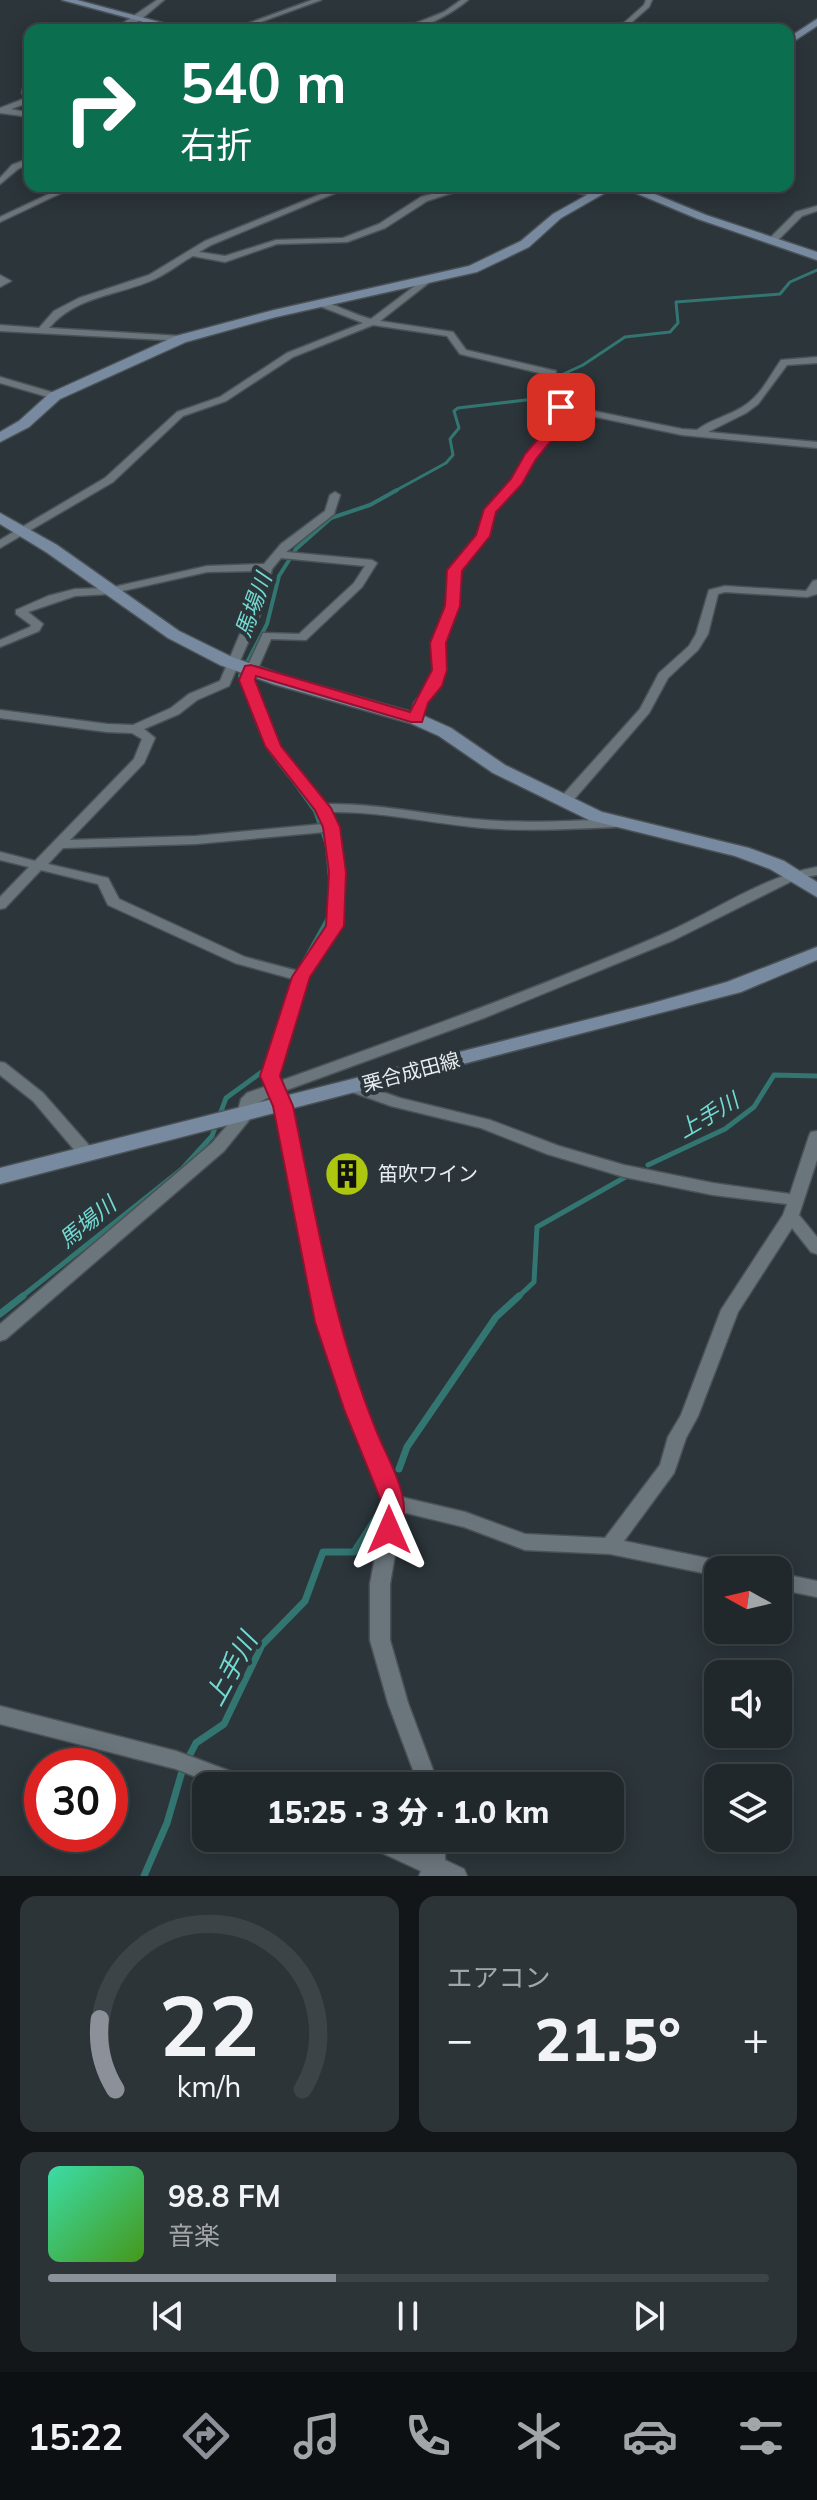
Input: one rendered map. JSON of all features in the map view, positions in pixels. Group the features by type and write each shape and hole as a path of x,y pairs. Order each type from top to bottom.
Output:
{"street":[{"path":"66,0 158,24"},
{"path":"127,24 161,0"},
{"path":"250,24 318,0"},
{"path":"418,24 446,13 465,0"},
{"path":"626,24 647,6 649,0"},
{"path":"794,38 817,22"},
{"path":"2,110 24,101"},
{"path":"2,110 24,114"},
{"path":"0,182 24,163"},
{"path":"0,220 59,192"},
{"path":"43,329 62,309 119,286 152,277 208,243 333,192"},
{"path":"191,253 225,259 276,242 344,240 398,218 424,199 448,192"},
{"path":"582,192 596,195"},
{"path":"0,438 24,424 55,396 181,339 320,303 473,269 525,244 557,216 601,192"},
{"path":"641,192 817,256"},
{"path":"772,241 799,214 817,208"},
{"path":"0,545 22,529 72,504 109,480 180,414 223,399 290,355 373,322 427,281"},
{"path":"320,303 337,313 373,322 450,334 463,352 553,373 555,412 552,431 530,457 517,481 489,511 483,536 455,570 452,606 438,643 440,670 434,686 420,703 416,719"},
{"path":"0,328 181,339"},
{"path":"700,433 715,419 748,408 770,386 784,362 817,360"},
{"path":"0,380 55,396"},
{"path":"554,400 586,415 700,433 817,445"},
{"path":"335,495 330,512 279,554 267,568 243,667 273,746 306,792 322,808 324,829 338,872 335,926 295,975 270,1076 280,1098 326,1322 356,1409 394,1503 380,1584 380,1640 398,1703 424,1772"},
{"path":"0,518 46,542 168,632 243,667 416,719 445,732 499,769 616,823 742,852 777,865 817,891"},
{"path":"0,714 135,729 225,683 243,667 267,635 302,638 358,585 372,563 279,554"},
{"path":"0,644 37,626 20,612 47,599 109,591 238,564 267,568"},
{"path":"565,801 645,710 663,676 694,648 702,634 713,592 725,589 807,594 813,592 817,583"},
{"path":"0,905 140,760 149,738 135,729"},
{"path":"322,808 366,808 477,823 547,826 616,823"},
{"path":"60,844 192,842 324,829"},
{"path":"0,856 103,881 113,902 240,960 295,975"},
{"path":"280,1098 669,937 794,875 817,871"},
{"name":"栗合成田線","path":"0,1176 238,1117 280,1098 354,1087 734,987 817,953"},
{"path":"0,1067 38,1097 88,1155"},
{"path":"354,1087 396,1102 485,1124 553,1150 624,1171 793,1208 817,1248"},
{"path":"0,1334 218,1147 238,1117"},
{"path":"610,1546 668,1468 677,1437 689,1416 730,1310 811,1181 817,1136"},
{"path":"394,1503 465,1520 525,1542 610,1546 704,1565"},
{"path":"792,1584 817,1589"},
{"path":"0,1715 176,1760 209,1772"},
{"path":"399,1852 432,1870 456,1876"}],"waterway":[{"name":"馬場川","path":"393,492 446,463 453,455 450,439 459,428 454,411 458,408 543,398 554,393 559,376 583,365 625,337 670,332 678,323 676,302 780,294 790,282 817,270"},
{"name":"馬場川","path":"243,682 240,676 267,624 279,576 296,549 331,518 370,505 397,490"},
{"name":"馬場川","path":"264,740 315,811 327,845"},
{"name":"馬場川","path":"327,843 331,883"},
{"name":"馬場川","path":"303,964 329,917"},
{"name":"馬場川","path":"288,996 296,975"},
{"name":"馬場川","path":"20,1298 182,1169 212,1136 226,1098 266,1069"},
{"name":"上手川","path":"648,1165 725,1129 754,1107 774,1075 817,1076"},
{"name":"上手川","path":"517,1298 534,1282 537,1227 629,1175"},
{"name":"馬場川","path":"0,1314 23,1296"},
{"name":"上手川","path":"399,1469 407,1447 496,1317 519,1296"},
{"name":"上手川","path":"144,1876 167,1823 183,1768 196,1743 224,1724 262,1645 305,1601 323,1552 354,1552 380,1512"}],"place":[{"name":"笛吹ワイン","path":"347,1174"}],"route":[{"path":"389,1530 394,1503 356,1409 326,1322 283,1106 270,1076 301,977 335,926 338,872 331,827 322,808 306,792 273,746 247,680 251,669 416,719 420,703 434,686 440,670 438,643 452,606 455,570 483,536 489,511 517,481 530,457 552,431 555,412 561,407"}]}
